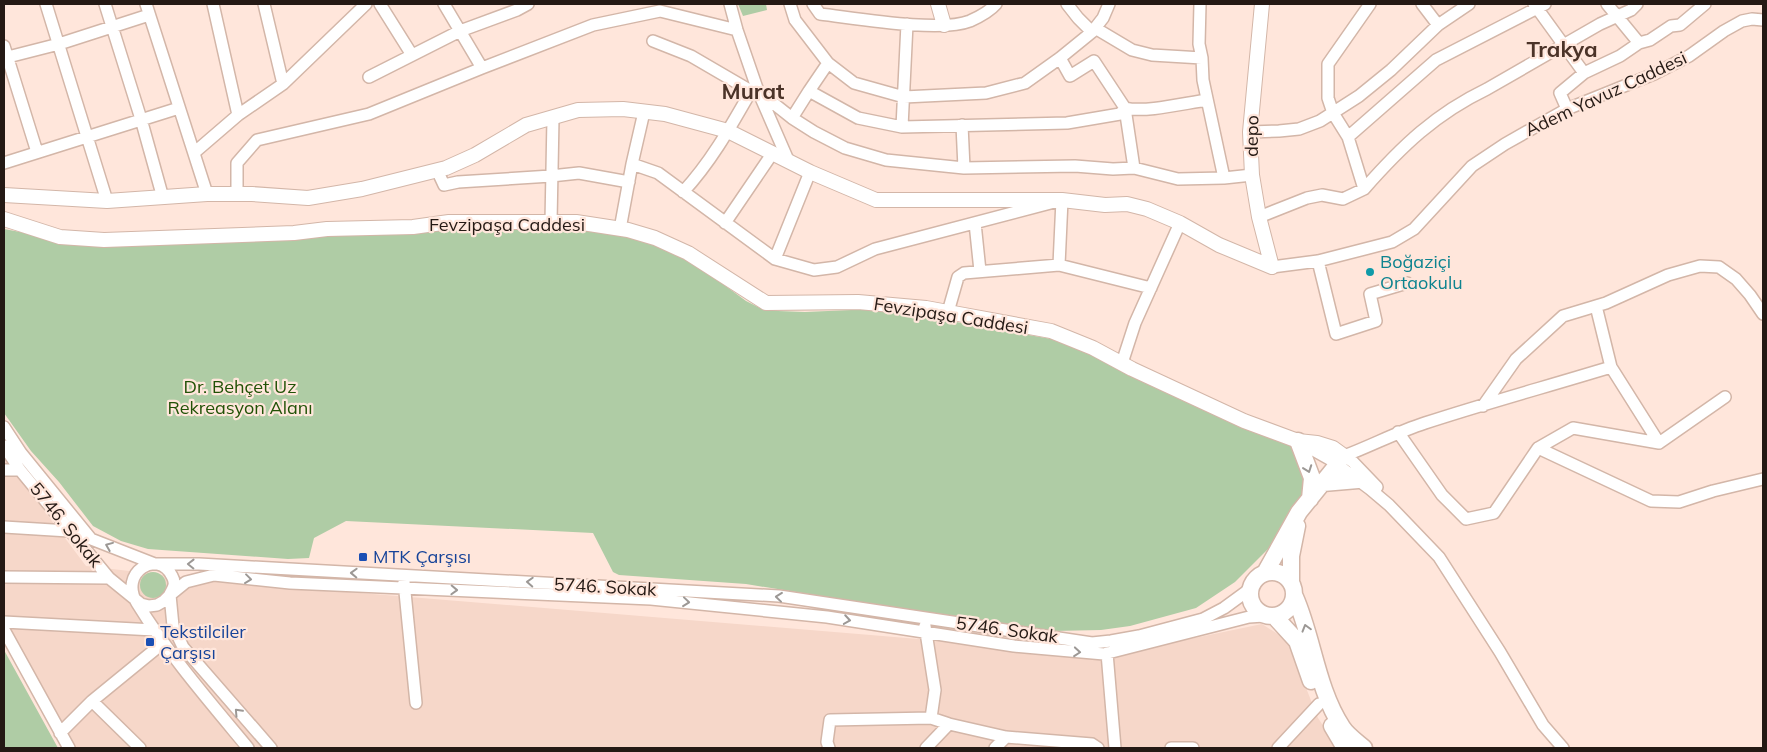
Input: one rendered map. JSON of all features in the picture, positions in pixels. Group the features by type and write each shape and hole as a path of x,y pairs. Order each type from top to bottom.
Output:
{"main road":[{"path":"1298,441 1312,478 1310,499"},
{"path":"1266,573 1299,512 1340,460"},
{"path":"1323,483 1358,480"},
{"path":"1270,616 1288,610 1293,604 1291,556 1299,512"},
{"path":"1345,748 1319,704 1297,641 1270,616 1258,612 1251,602 1250,589 1253,582 1259,576 1273,572 1280,573 1293,590 1332,709 1342,729 1364,748"}],"street":[{"path":"46,4 107,201"},
{"path":"105,4 141,119 163,198"},
{"path":"213,4 238,115"},
{"path":"264,4 283,84"},
{"path":"195,152 238,115 283,84 366,4"},
{"path":"380,4 412,56"},
{"path":"444,4 482,68"},
{"path":"369,77 460,31 517,10 528,4"},
{"path":"647,4 660,11 737,30"},
{"path":"730,4 754,91 788,160"},
{"path":"790,4 795,20 828,63 854,83 904,97 986,93 1025,83 1094,30 1104,18 1109,4"},
{"path":"813,4 820,14 908,24 944,25 970,21 996,4"},
{"path":"938,4 944,25"},
{"path":"1066,4 1078,18 1094,30 1132,50 1152,55 1202,58"},
{"path":"1200,4 1199,44 1203,80 1224,178"},
{"name":"depo","path":"1262,4 1250,132 1252,175 1259,217 1272,267"},
{"path":"1364,189 1348,138 1333,113 1328,98 1328,64 1370,4"},
{"path":"1422,4 1438,25"},
{"path":"1250,132 1299,129 1320,121 1359,96 1391,70 1438,25 1469,4"},
{"path":"1607,4 1639,44"},
{"path":"1259,217 1307,198 1322,195 1343,199 1364,189 1396,153 1438,117 1615,16 1630,10 1637,4"},
{"path":"1567,109 1560,93 1584,73 1650,40 1671,26 1680,25 1705,4"},
{"path":"1348,138 1436,60 1539,5 1564,46 1584,73"},
{"path":"37,152 5,54 59,44 112,27 148,9 207,194"},
{"path":"238,194 237,163 257,140 369,114 593,25 660,11"},
{"name":"Adem Yavuz Caddesi","path":"1272,267 1318,261 1392,242 1414,229 1472,166 1505,144 1567,109 1654,74 1689,56 1724,31 1742,21 1752,19 1763,20"},
{"path":"902,127 908,24"},
{"path":"653,41 691,56 754,91 814,132 853,151 886,160 964,168 1075,166 1113,169 1134,168 1178,178 1224,178 1252,175"},
{"path":"1060,58 1070,76 1094,61 1125,108 1134,168"},
{"path":"792,118 828,63"},
{"path":"683,192 695,179 754,91"},
{"path":"809,91 858,118 902,127 1067,123 1120,114 1125,108"},
{"path":"1125,108 1132,110 1207,100"},
{"path":"4,163 179,108"},
{"path":"4,195 107,201 207,194 308,198 362,189 446,168 475,155 526,125 578,110 623,109 665,114 728,131 810,172 876,200 1062,200 1127,204 1147,209 1180,223 1220,245 1272,267"},
{"path":"620,229 644,112"},
{"path":"551,222 553,118"},
{"path":"962,125 964,168"},
{"path":"725,223 772,154"},
{"path":"632,164 658,173 775,259 814,270 837,267 875,248 1062,200"},
{"path":"437,170 444,185 458,182 579,173 629,182"},
{"path":"775,259 810,172"},
{"path":"1058,266 1062,200"},
{"name":"Fevzipaşa Caddesi","path":"4,219 60,237 104,240 294,233 327,229 412,227 449,222 576,222 620,229 656,238 688,253 766,303 858,302 926,308 1051,331 1092,348 1244,421 1298,441 1317,443 1333,448 1340,460"},
{"path":"975,223 980,272"},
{"path":"1122,364 1134,323 1180,223"},
{"path":"1318,261 1336,334 1376,321 1370,294 1407,283"},
{"path":"948,312 959,275 964,273 1058,266 1151,288"},
{"path":"1483,406 1516,358 1563,316 1596,306 1668,275 1700,266 1719,267 1736,279 1763,314"},
{"path":"1596,306 1611,367 1659,443"},
{"path":"1340,460 1398,432 1424,423 1611,367"},
{"path":"1398,432 1442,494 1466,519 1494,512 1538,448 1573,428 1659,443 1726,397"},
{"name":"5746. Sokak","path":"4,427 21,453 91,539 155,564 199,564 311,572 402,575 778,596 1092,643 1170,629 1203,620 1224,608 1250,589"},
{"name":"5746. Sokak","path":"4,446 20,470 109,578 141,604 149,606 157,605 164,601 186,582 214,575 290,583 651,598 827,617 1014,646 1107,653 1249,617 1270,616"},
{"path":"1538,448 1651,502 1679,502 1713,491 1763,479"},
{"path":"1340,460 1358,480 1389,505 1439,557 1500,652 1543,725 1564,748"},
{"path":"1340,460 1353,462 1376,487 1389,505"},
{"path":"4,470 20,470"},
{"path":"4,527 69,531"},
{"path":"134,599 132,583 134,575 139,569 155,564 163,566 170,571 174,579 174,587 170,595 173,626 183,647 271,748"},
{"path":"402,575 405,587 416,703"},
{"path":"4,577 109,578"},
{"name":"5746. Sokak","path":"134,599 163,643 248,748"},
{"path":"926,618 925,632 935,690 931,718"},
{"path":"4,622 154,630"},
{"path":"4,630 69,748"},
{"path":"60,733 92,701 163,643"},
{"path":"1107,653 1115,748"},
{"path":"92,701 140,748"},
{"path":"1278,748 1319,704"},
{"path":"829,748 827,742 830,720 931,718 1006,737 1064,745 1092,744 1098,748"},
{"path":"926,748 949,724"},
{"path":"995,748 1006,737"},
{"path":"1171,748 1193,748"}],"shaded area":[{"name":"MTK Çarşısı","path":"4,457 86,566 216,581 1113,655 1262,624 1287,640 1318,718 1338,748 72,748 4,628"}],"green space":[{"path":"738,4 766,4 767,10 743,16"},
{"name":"Dr. Behçet Uz Rekreasyon Alanı","path":"576,222 654,241 708,273 746,301 760,308 805,312 889,310 1063,341 1291,441 1312,479 1268,549 1235,582 1196,608 1130,626 1101,630 1052,631 746,584 619,575 613,572 593,533 346,521 314,538 309,558 288,559 148,549 121,541 93,526 59,482 31,451 4,413 4,229 63,240 364,233"},
{"path":"153,572 162,576 166,585 162,594 153,598 144,594 140,585 144,576"},
{"path":"4,650 58,748 4,748"}],"place":[{"name":"Boğaziçi Ortaokulu","path":"1370,272"},
{"name":"MTK Çarşısı","path":"363,557"},
{"name":"Tekstilciler Çarşısı","path":"150,642"}],"district":[{"name":"Trakya","path":"1562,49"},
{"name":"Murat","path":"753,91"}]}
